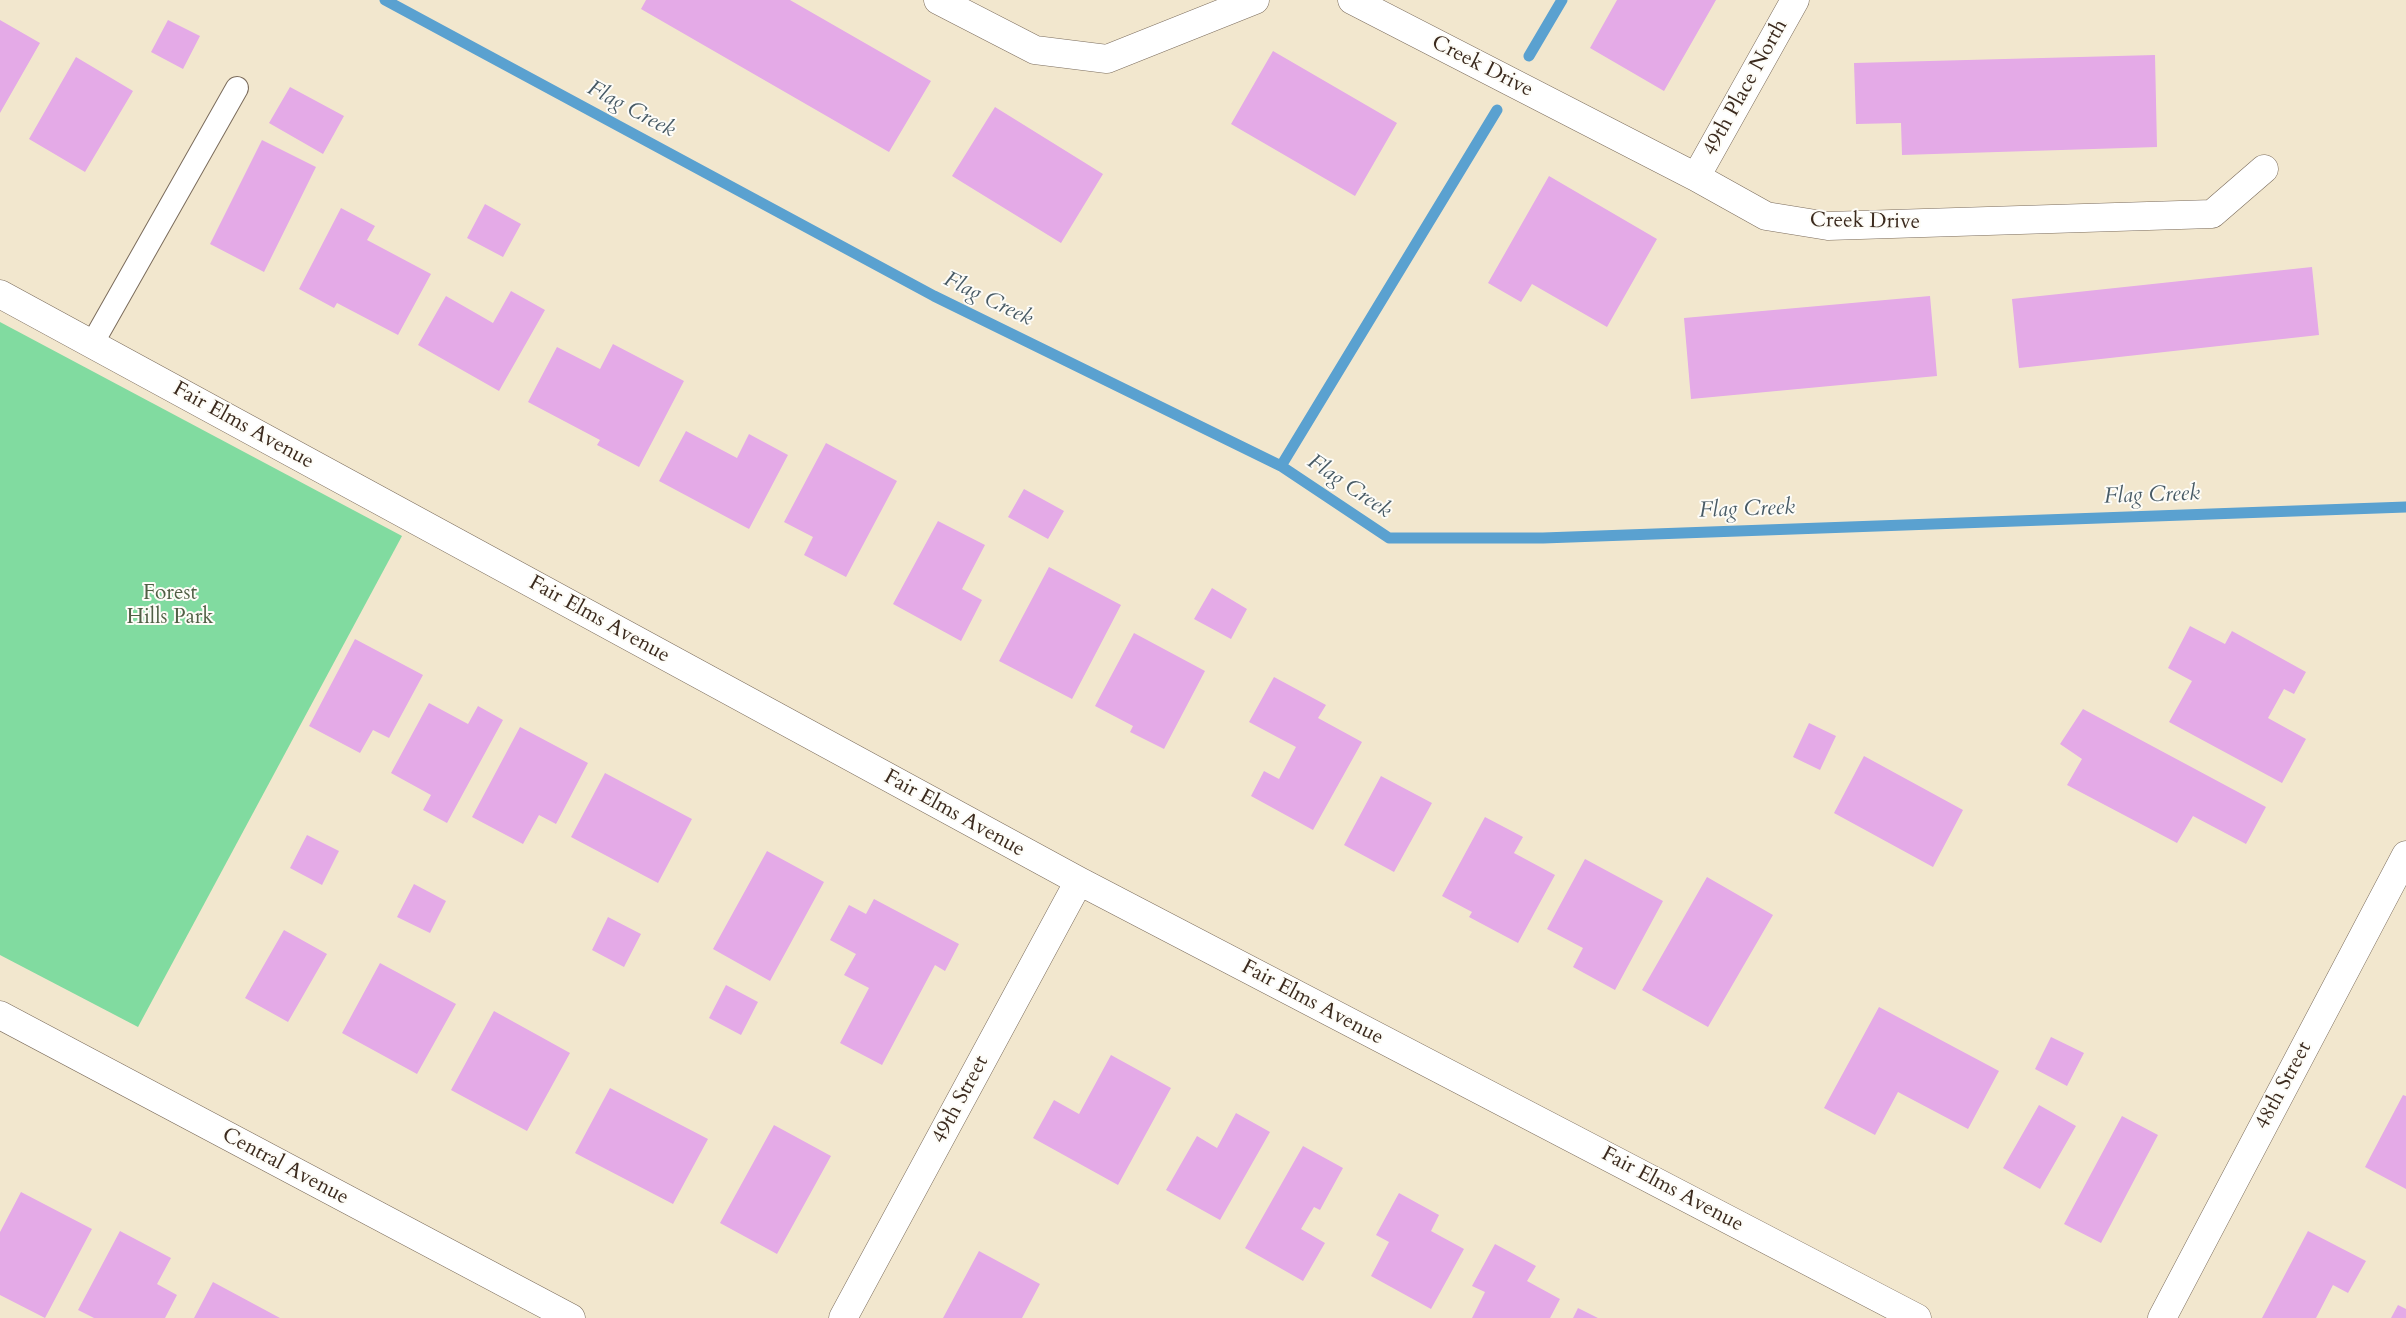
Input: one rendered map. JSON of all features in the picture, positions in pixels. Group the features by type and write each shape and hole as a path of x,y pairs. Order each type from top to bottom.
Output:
{"street":[{"path":"938,0 1035,50 1107,59 1255,0"},
{"name":"Creek Drive","path":"1352,0 1696,177 1766,216 1828,226 2212,214 2264,168"},
{"name":"49th Place North","path":"1696,177 1795,0"},
{"name":"Fair Elms Avenue","path":"0,294 1079,881 1917,1318"},
{"name":"48th Street","path":"2162,1318 2406,855"},
{"name":"49th Street","path":"843,1318 1079,881"},
{"name":"Central Avenue","path":"0,1015 571,1318"}],"lane":[{"path":"92,344 238,88"}],"green space":[{"name":"Forest Hills Park","path":"0,322 402,536 138,1027 0,955"}],"building":[{"path":"646,0 790,0 931,81 889,152 641,9"},
{"path":"1617,0 1716,0 1664,91 1590,48"},
{"path":"0,20 40,43 0,113"},
{"path":"168,20 200,36 183,69 151,52"},
{"path":"1273,51 1397,123 1355,196 1231,124"},
{"path":"2155,55 2157,147 1902,155 1901,123 1856,124 1854,63"},
{"path":"76,57 133,91 85,172 29,139"},
{"path":"290,87 344,116 323,154 269,123"},
{"path":"995,107 1103,174 1061,243 952,176"},
{"path":"262,140 316,167 264,272 210,244"},
{"path":"1549,176 1657,239 1607,327 1532,284 1521,302 1488,283"},
{"path":"485,204 521,224 503,257 467,238"},
{"path":"341,208 375,226 367,240 431,274 398,335 337,303 334,308 299,289"},
{"path":"2312,267 2319,335 2019,368 2012,299"},
{"path":"511,291 545,310 499,391 418,345 446,296 493,323"},
{"path":"1930,296 1937,376 1691,399 1684,318"},
{"path":"613,344 684,381 639,467 597,445 600,440 528,402 557,347 600,369"},
{"path":"686,431 737,458 749,434 788,455 749,529 659,481"},
{"path":"826,443 897,481 846,577 804,555 813,537 784,522"},
{"path":"1024,489 1064,511 1048,539 1008,517"},
{"path":"938,521 985,545 962,589 982,600 961,641 893,604"},
{"path":"1049,567 1121,605 1072,699 999,661"},
{"path":"1212,588 1247,609 1231,639 1194,619"},
{"path":"2190,626 2225,644 2232,631 2306,672 2294,694 2284,689 2268,718 2306,739 2282,783 2169,722 2192,681 2168,668"},
{"path":"1134,633 1205,671 1164,749 1130,732 1133,726 1095,706"},
{"path":"355,639 423,675 389,738 373,730 360,753 309,726"},
{"path":"1274,677 1326,705 1318,718 1362,742 1313,830 1251,796 1264,771 1279,779 1296,747 1249,722"},
{"path":"429,703 468,724 478,706 503,720 447,823 423,810 431,795 391,773"},
{"path":"2083,709 2266,807 2246,844 2193,816 2177,843 2067,785 2082,759 2060,744"},
{"path":"1809,723 1836,736 1820,770 1793,757"},
{"path":"520,727 588,763 556,824 539,815 523,844 472,817"},
{"path":"1864,756 1963,810 1933,867 1834,813"},
{"path":"605,773 692,819 658,883 571,837"},
{"path":"1381,776 1432,803 1394,872 1344,845"},
{"path":"1485,817 1523,837 1514,853 1555,875 1518,943 1469,917 1472,912 1442,896"},
{"path":"307,835 339,851 322,885 290,868"},
{"path":"767,851 824,882 770,981 713,949"},
{"path":"1585,859 1663,901 1615,990 1573,967 1583,948 1547,929"},
{"path":"1707,877 1773,915 1708,1027 1642,990"},
{"path":"414,884 446,901 430,933 397,917"},
{"path":"874,899 959,944 945,971 935,965 882,1065 840,1043 869,988 844,975 856,954 830,940 849,905 866,914"},
{"path":"608,917 641,934 624,967 592,950"},
{"path":"284,930 327,954 288,1022 245,998"},
{"path":"380,963 456,1004 417,1074 342,1033"},
{"path":"726,985 758,1002 741,1035 709,1018"},
{"path":"1879,1007 1999,1071 1968,1129 1898,1092 1875,1135 1824,1108"},
{"path":"494,1011 570,1053 527,1131 451,1090"},
{"path":"2051,1037 2084,1053 2067,1086 2035,1069"},
{"path":"1111,1055 1171,1088 1118,1185 1033,1138 1054,1100 1079,1114"},
{"path":"610,1088 708,1139 673,1204 575,1153"},
{"path":"2403,1095 2406,1096 2406,1189 2365,1167"},
{"path":"2039,1105 2076,1126 2040,1189 2003,1168"},
{"path":"1236,1113 1270,1132 1220,1220 1166,1190 1197,1136 1217,1148"},
{"path":"2122,1116 2158,1135 2101,1243 2064,1224"},
{"path":"774,1125 831,1156 777,1254 720,1223"},
{"path":"1303,1146 1343,1168 1320,1210 1314,1207 1301,1229 1325,1243 1303,1281 1245,1248"},
{"path":"21,1192 92,1229 45,1318 0,1295 0,1232"},
{"path":"1399,1193 1439,1215 1431,1231 1464,1249 1431,1309 1371,1276 1389,1242 1376,1235"},
{"path":"120,1231 171,1258 157,1284 177,1295 165,1318 94,1318 78,1310"},
{"path":"2308,1231 2366,1261 2348,1293 2333,1285 2316,1318 2262,1318"},
{"path":"1495,1244 1536,1266 1527,1281 1560,1299 1550,1318 1472,1318 1485,1292 1472,1286"},
{"path":"979,1251 1040,1284 1022,1318 943,1318"},
{"path":"213,1282 280,1318 194,1318"},
{"path":"2398,1305 2406,1309 2406,1318 2391,1318"},
{"path":"1578,1308 1598,1318 1573,1318"}],"waterway":[{"name":"Flag Creek","path":"385,0 934,296 1281,466 1389,538 1543,538 2406,507"},
{"path":"1529,56 1562,0"},
{"path":"1281,466 1497,110"}]}
